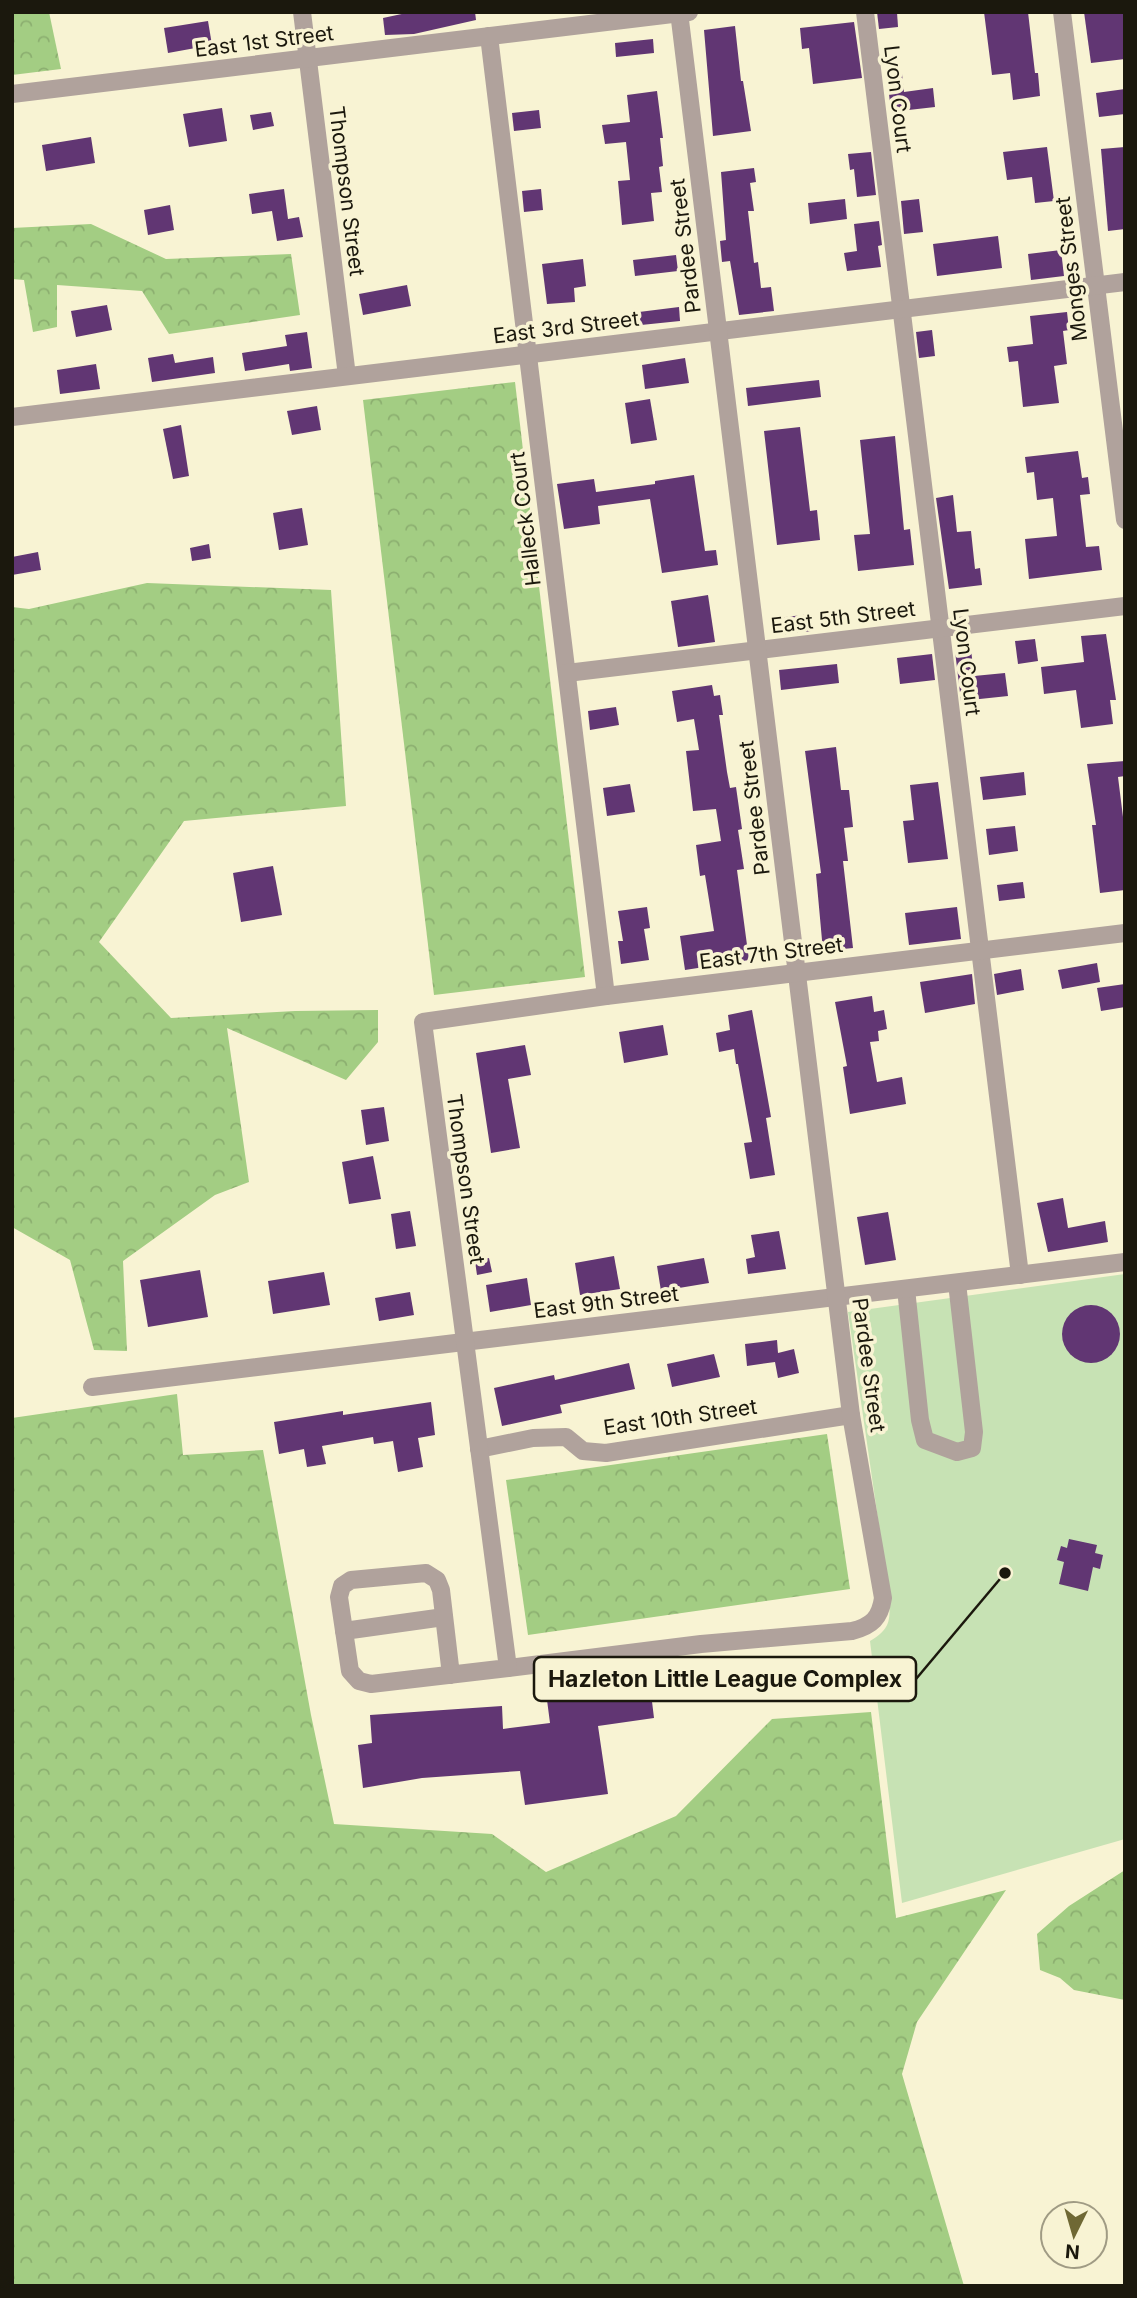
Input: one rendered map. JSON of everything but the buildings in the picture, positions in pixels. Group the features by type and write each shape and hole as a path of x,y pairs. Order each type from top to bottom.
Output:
{"street":[{"name":"Thompson Street","path":"302,12 346,376"},
{"name":"Lyon Court","path":"865,12 1020,1275"},
{"name":"Monges Street","path":"1062,12 1125,520"},
{"name":"East 1st Street","path":"12,94 682,13"},
{"name":"Pardee Street","path":"509,1668 701,1644 852,1631 867,1628 874,1622 881,1613 883,1598 851,1415 718,331 682,13"},
{"name":"Halleck Court","path":"489,36 606,996"},
{"name":"East 3rd Street","path":"12,416 1125,282"},
{"name":"East 5th Street","path":"567,673 1125,606"},
{"name":"East 7th Street","path":"423,1022 606,996 1125,933"},
{"name":"Thompson Street","path":"423,1022 509,1668"},
{"name":"East 9th Street","path":"92,1387 1125,1262"},
{"path":"906,1289 920,1420 925,1440 957,1452 972,1448 974,1432 957,1283"},
{"name":"East 10th Street","path":"479,1448 533,1438 566,1437 583,1451 606,1453 851,1415"},
{"path":"451,1675 437,1580 426,1573 351,1580 342,1586 340,1597 350,1671 359,1681 371,1684 451,1675 509,1668"},
{"path":"344,1631 444,1617"}],"green space":[{"path":"12,12 49,12 61,69 12,75"},
{"path":"91,224 166,259 291,254 300,315 169,334 142,291 57,285 57,327 33,332 24,280 12,279 12,228"},
{"path":"515,382 585,977 434,995 363,400"},
{"path":"147,583 331,590 346,806 184,821 99,942 171,1018 295,1011 378,1010 378,1042 346,1080 227,1028 249,1182 215,1195 123,1261 127,1351 94,1350 70,1260 12,1227 12,607 29,609"},
{"path":"1125,1274 1125,1839 902,1903 870,1641 886,1627 890,1610 889,1595 848,1312"},
{"path":"177,1394 183,1455 263,1450 311,1715 334,1824 492,1834 546,1872 676,1816 772,1719 871,1712 896,1918 1006,1890 917,2022 902,2074 964,2286 12,2286 12,1418"},
{"path":"827,1434 850,1589 528,1635 506,1480"},
{"path":"1125,1870 1125,2000 1074,1990 1060,1978 1040,1970 1037,1934 1069,1906"}],"place":[{"name":"Hazleton Little League Complex","path":"1005,1573"}]}
